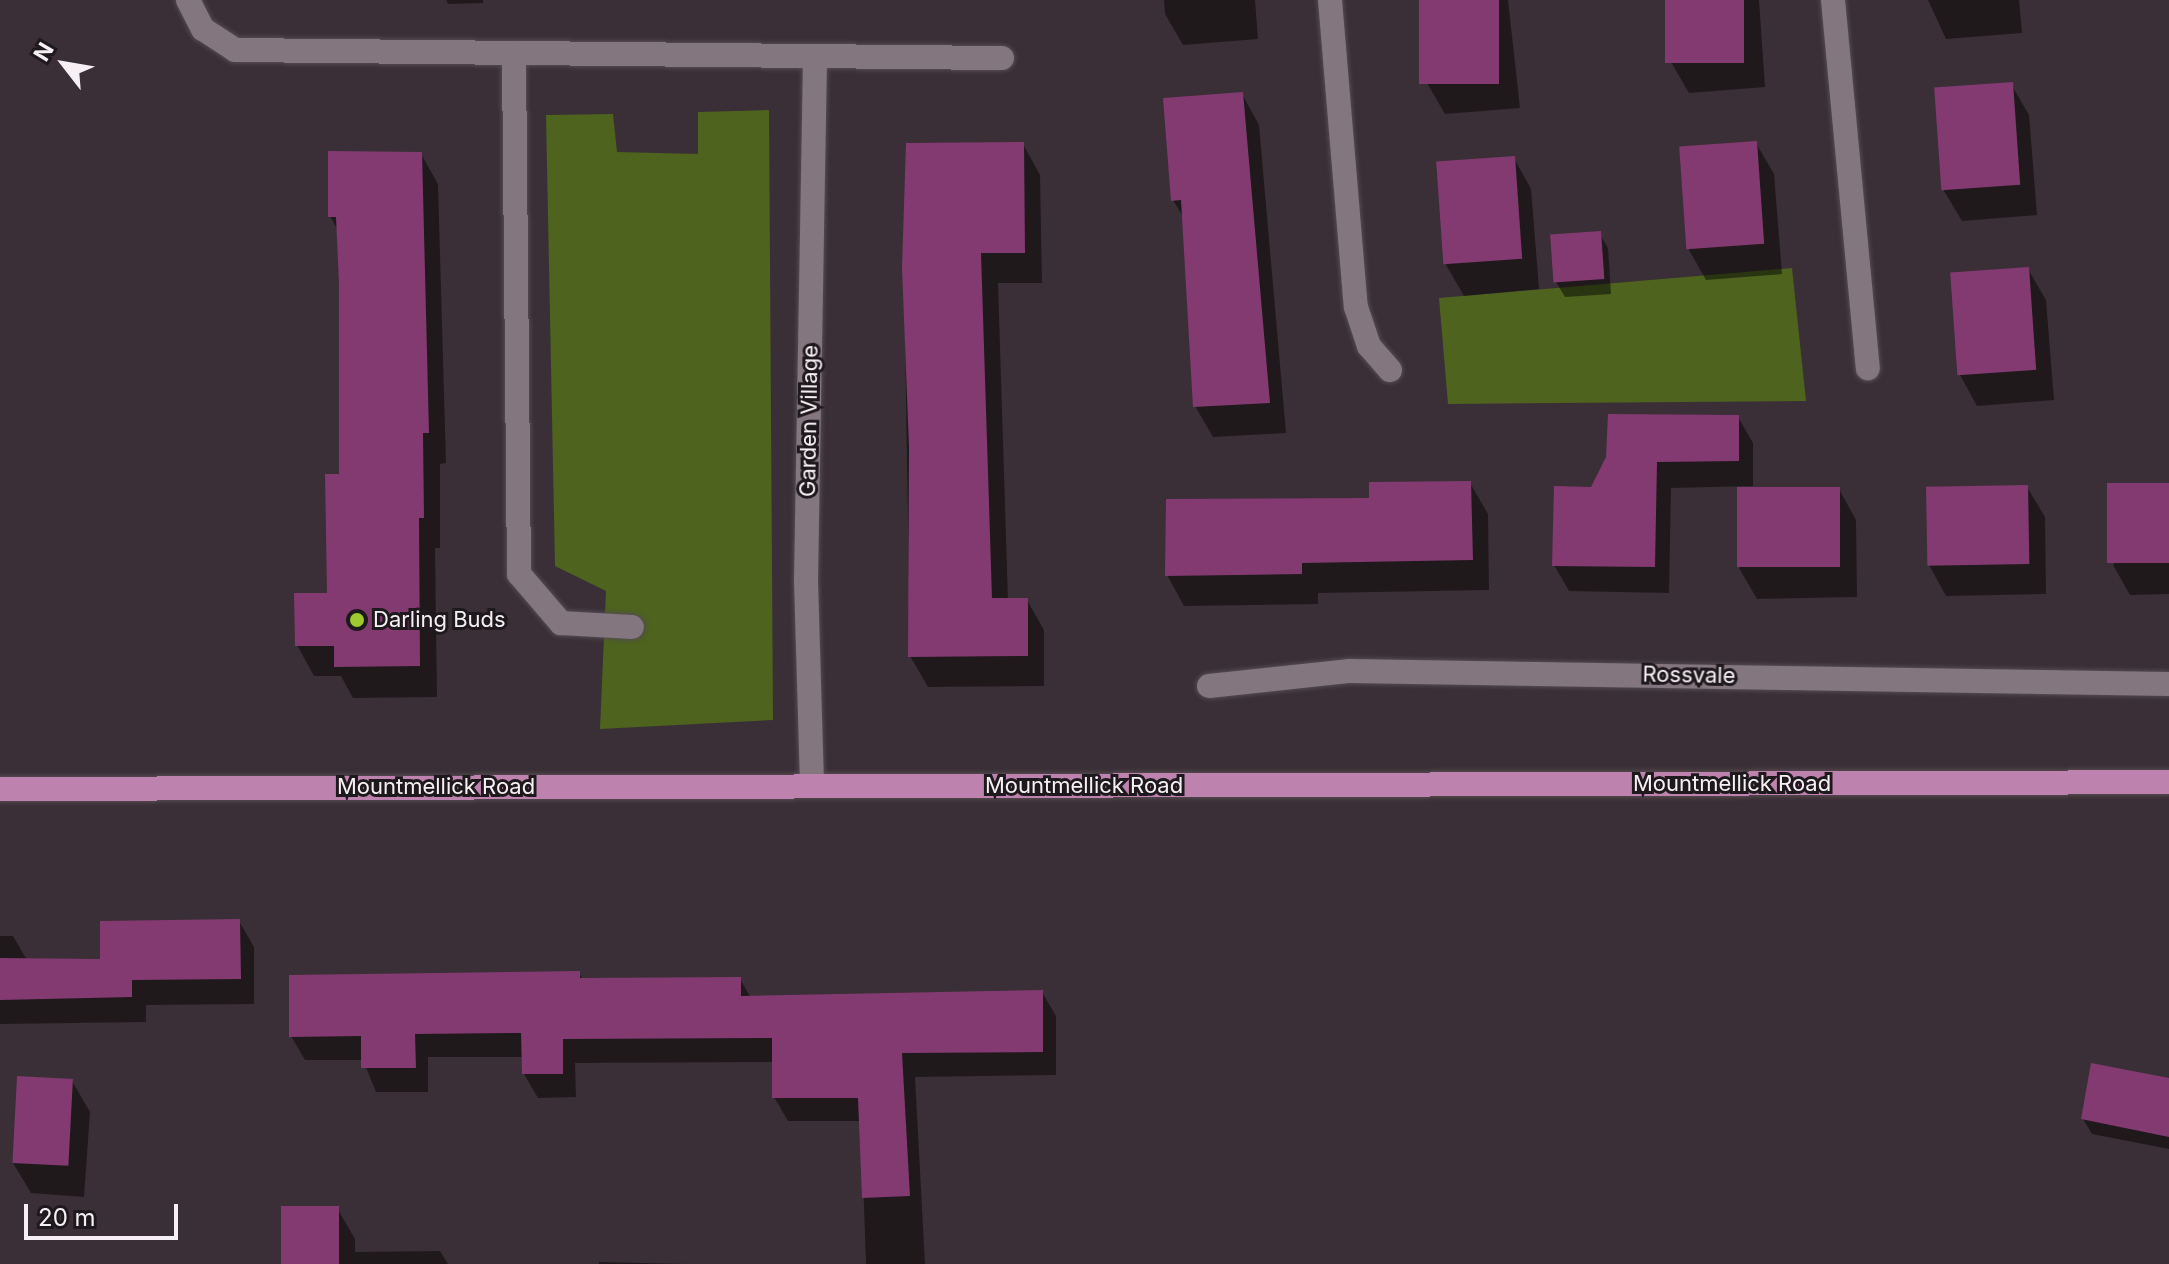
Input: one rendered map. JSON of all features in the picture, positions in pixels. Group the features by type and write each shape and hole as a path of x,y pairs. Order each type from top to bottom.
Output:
{"main road":[{"name":"Mountmellick Road","path":"0,789 812,783 2169,782"}],"street":[{"path":"188,0 203,29 235,50 514,57 1002,58"},
{"path":"1330,0 1356,307 1369,346 1390,370"},
{"path":"1833,0 1868,368"},
{"path":"514,57 519,574 561,623 632,627"},
{"name":"Garden Village","path":"812,783 806,580 815,59"},
{"name":"Rossvale","path":"1209,686 1350,671 2169,684"}],"green space":[{"path":"769,110 773,720 600,729 606,591 555,566 546,115 613,114 617,152 698,154 698,112"},
{"path":"1792,268 1806,401 1448,404 1439,298"}],"building":[{"path":"1419,0 1499,0 1499,84 1419,84"},
{"path":"1665,0 1744,0 1744,63 1665,63"},
{"path":"2013,82 2020,185 1941,190 1934,88"},
{"path":"1243,92 1270,403 1193,407 1181,200 1171,201 1163,98"},
{"path":"1757,141 1764,244 1686,249 1679,146"},
{"path":"1024,142 1025,253 981,253 992,598 1028,598 1028,656 908,657 909,447 902,268 906,143"},
{"path":"328,151 422,152 429,433 423,433 424,518 419,518 420,666 334,667 334,646 295,646 294,593 327,593 325,474 339,474 339,284 336,217 328,217"},
{"path":"1515,156 1522,259 1443,264 1436,162"},
{"path":"1601,231 1604,279 1553,282 1550,235"},
{"path":"2029,267 2036,370 1957,375 1950,273"},
{"path":"1608,414 1739,415 1739,461 1657,462 1655,567 1552,566 1554,486 1591,487 1606,457"},
{"path":"1471,481 1473,560 1302,563 1302,574 1165,576 1166,499 1369,498 1369,482"},
{"path":"2107,483 2169,483 2169,563 2107,563"},
{"path":"2028,485 2029,564 1927,566 1926,487"},
{"path":"1737,487 1840,487 1840,567 1737,567"},
{"path":"240,919 241,979 132,980 132,997 0,1000 0,958 100,959 100,921"},
{"path":"580,971 580,978 741,977 741,996 1043,990 1043,1052 902,1053 910,1196 862,1198 858,1098 772,1098 772,1038 563,1039 563,1074 522,1074 521,1033 415,1034 416,1068 361,1068 361,1036 289,1037 289,975"},
{"path":"2091,1063 2169,1078 2169,1137 2081,1119"},
{"path":"17,1076 73,1079 68,1166 12,1163"},
{"path":"281,1206 339,1206 339,1264 281,1264"}],"place":[{"name":"Darling Buds","path":"357,620"}]}
